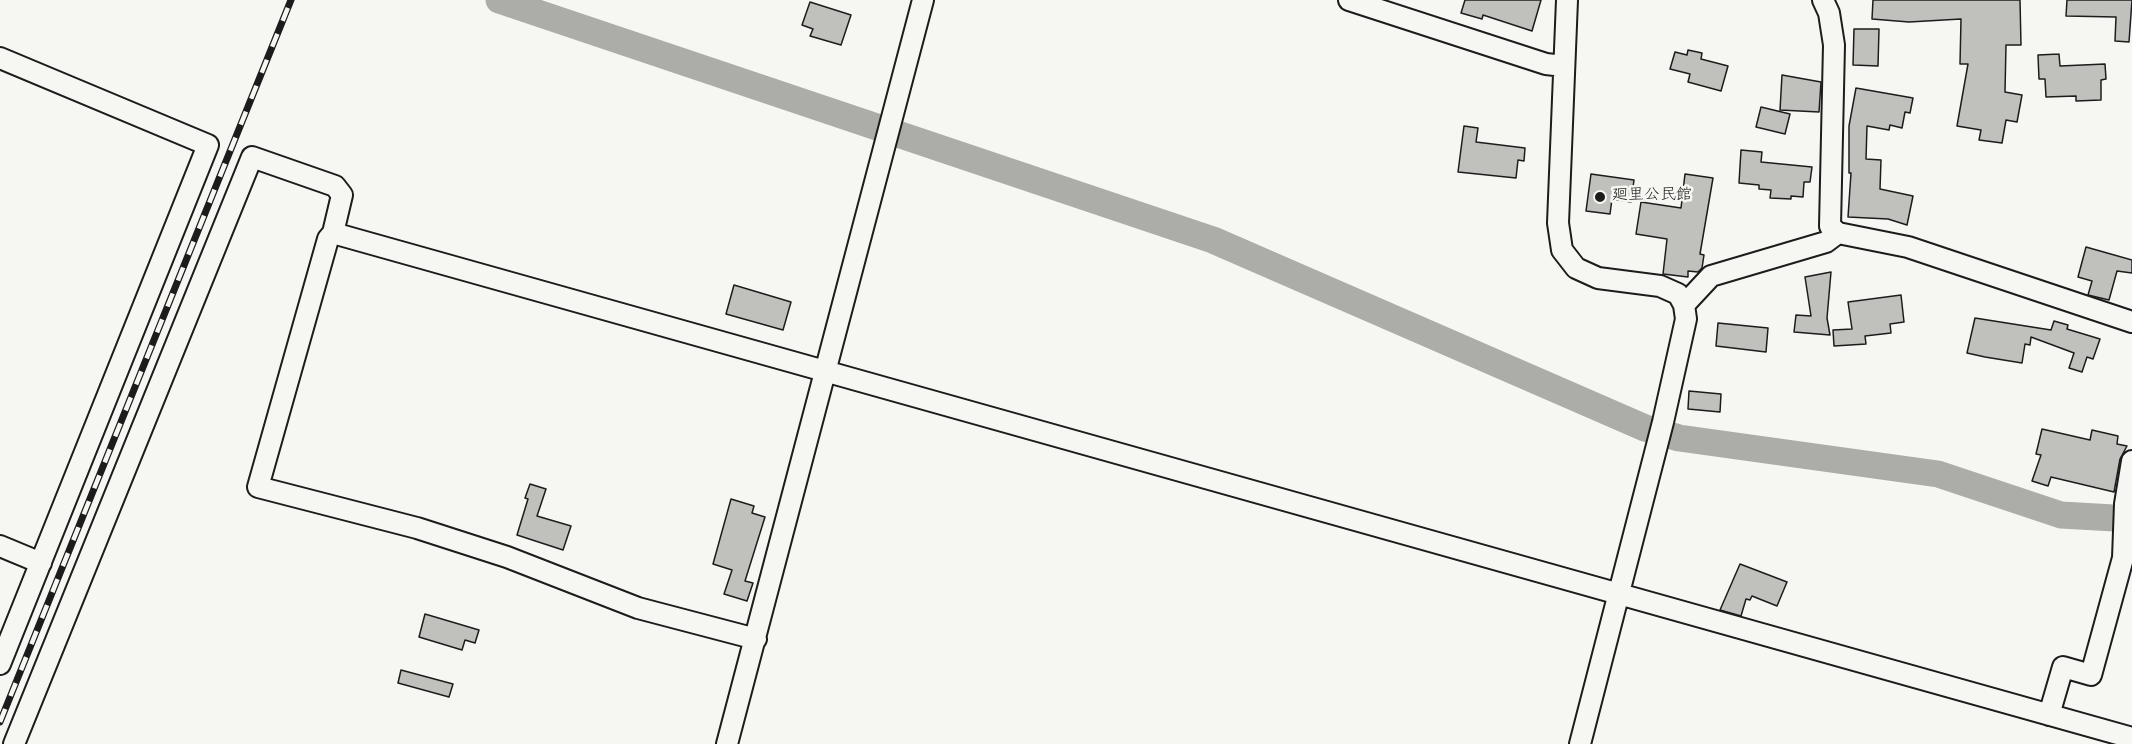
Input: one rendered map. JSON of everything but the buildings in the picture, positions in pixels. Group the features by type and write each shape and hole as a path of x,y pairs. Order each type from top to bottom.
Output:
{"street":[{"path":"727,744 923,0"},
{"path":"1349,0 1546,64 1564,66"},
{"path":"1567,0 1558,223 1562,250 1576,268 1598,278 1660,286 1678,294 1684,305 1686,319 1663,422 1580,744"},
{"path":"1823,0 1829,13 1834,45 1830,226 1838,233 1908,247 2132,322"},
{"path":"0,58 208,145 0,664"},
{"path":"14,744 252,157 335,186 342,195 333,233 328,239 258,487 417,528 507,557 638,608 756,639"},
{"path":"333,233 825,373 2132,738"},
{"path":"1684,305 1712,276 1826,242 1838,233"},
{"path":"2049,715 2063,667 2091,675 2123,558 2125,504 2132,461"},
{"path":"0,546 41,563"}],"waterway":[{"path":"499,0 1213,240 1645,428 1679,438 1938,474 2061,515 2132,519"}],"railway":[{"path":"0,722 291,0"}],"place":[{"name":"廻里公民館","path":"1600,197"}]}
